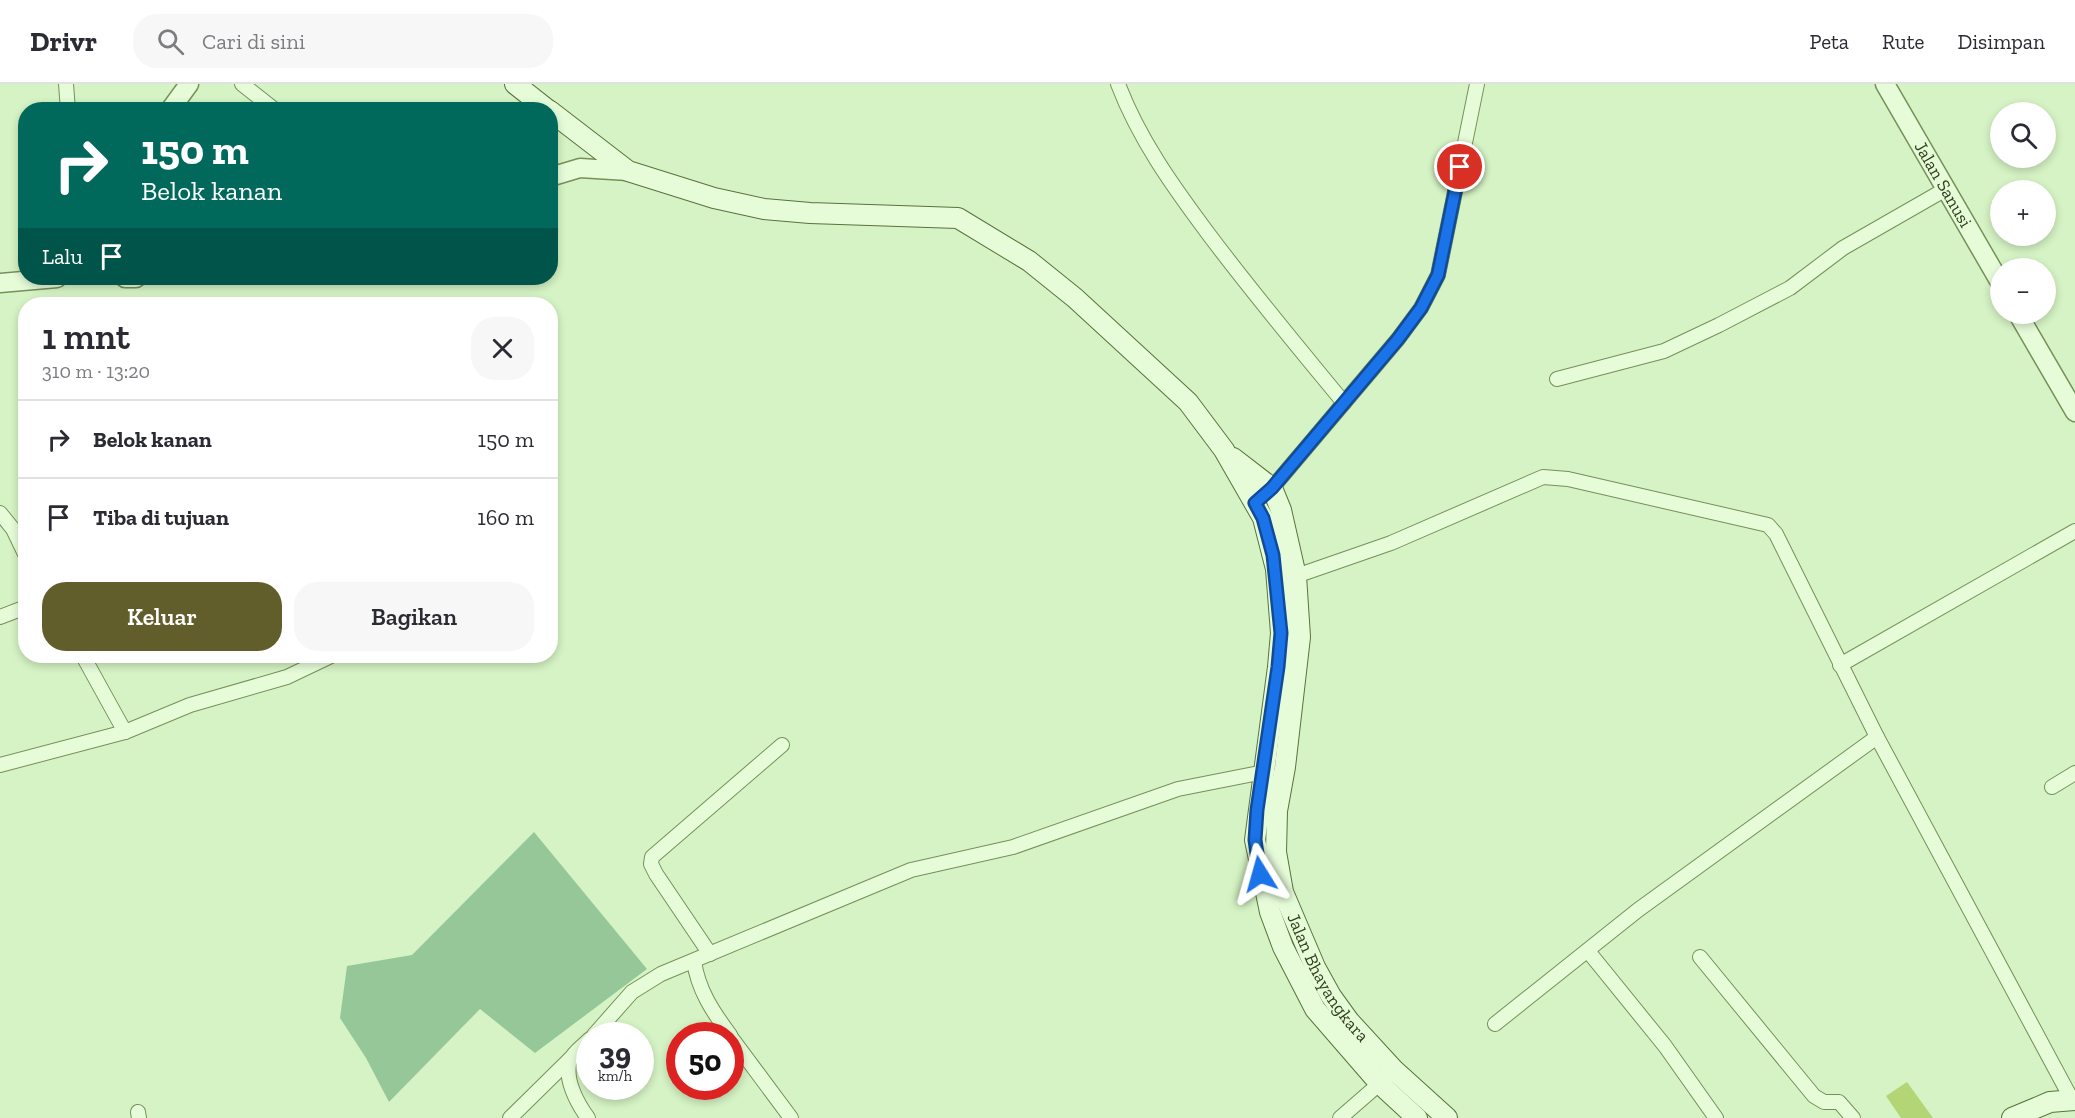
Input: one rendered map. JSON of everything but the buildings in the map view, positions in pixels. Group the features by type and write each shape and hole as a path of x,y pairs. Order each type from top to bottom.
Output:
{"main road":[{"path":"515,84 539,102"},
{"path":"558,117 628,171 714,198 764,209 810,213 958,218 1029,261 1076,298 1188,402 1224,450 1272,488"},
{"name":"Jalan Bhayangkara","path":"1224,450 1255,503 1270,540 1276,569 1281,633 1255,840 1260,874 1273,921 1283,947 1315,1009 1380,1084 1417,1118"},
{"name":"Jalan Bhayangkara","path":"1272,488 1281,510 1296,576 1300,637 1285,767 1277,811 1276,852 1283,892 1315,967 1331,996 1349,1021 1394,1070 1447,1118"},
{"path":"2012,1118 2050,1102 2073,1100"}],"street":[{"path":"66,84 67,102"},
{"path":"176,102 189,84"},
{"path":"242,84 265,102"},
{"path":"1118,84 1131,118 1174,187 1245,282 1344,403"},
{"path":"1255,503 1272,488 1421,308 1438,275 1477,84"},
{"name":"Jalan Sanusi","path":"1885,84 1990,265"},
{"path":"558,175 580,168 628,171"},
{"path":"1557,379 1664,351 1728,321 1790,288 1843,248 1946,189"},
{"path":"0,283 18,281"},
{"path":"2024,324 2075,412"},
{"path":"1296,576 1391,543 1531,482 1555,477 1768,525 1776,534 1877,736 2073,1100"},
{"path":"0,513 18,539"},
{"path":"1840,665 2075,531"},
{"path":"0,617 18,610"},
{"path":"86,663 124,732"},
{"path":"0,765 124,732 190,705 287,677 316,663"},
{"path":"1495,1024 1638,910 1877,736"},
{"path":"710,954 656,874 651,864 652,856 782,745"},
{"path":"606,1022 641,985 911,870 1013,847 1178,789 1264,772"},
{"path":"2052,787 2075,773"},
{"path":"1588,951 1665,1046 1716,1118"},
{"path":"1701,957 1814,1096 1824,1102 1843,1105 1853,1118"},
{"path":"694,961 702,991 720,1022"},
{"path":"510,1118 576,1053"},
{"path":"744,1054 791,1118"},
{"path":"570,1059 570,1081 576,1099 588,1118"},
{"path":"1340,1118 1394,1070"}],"green space":[{"path":"534,832 647,969 535,1053 480,1009 389,1102 366,1058 340,1018 347,966 412,955"}],"route":[{"path":"1260,874 1255,840 1257,810 1264,772 1281,633 1276,569 1270,540 1255,503 1272,488 1398,339 1421,308 1438,275 1460,167"}]}
